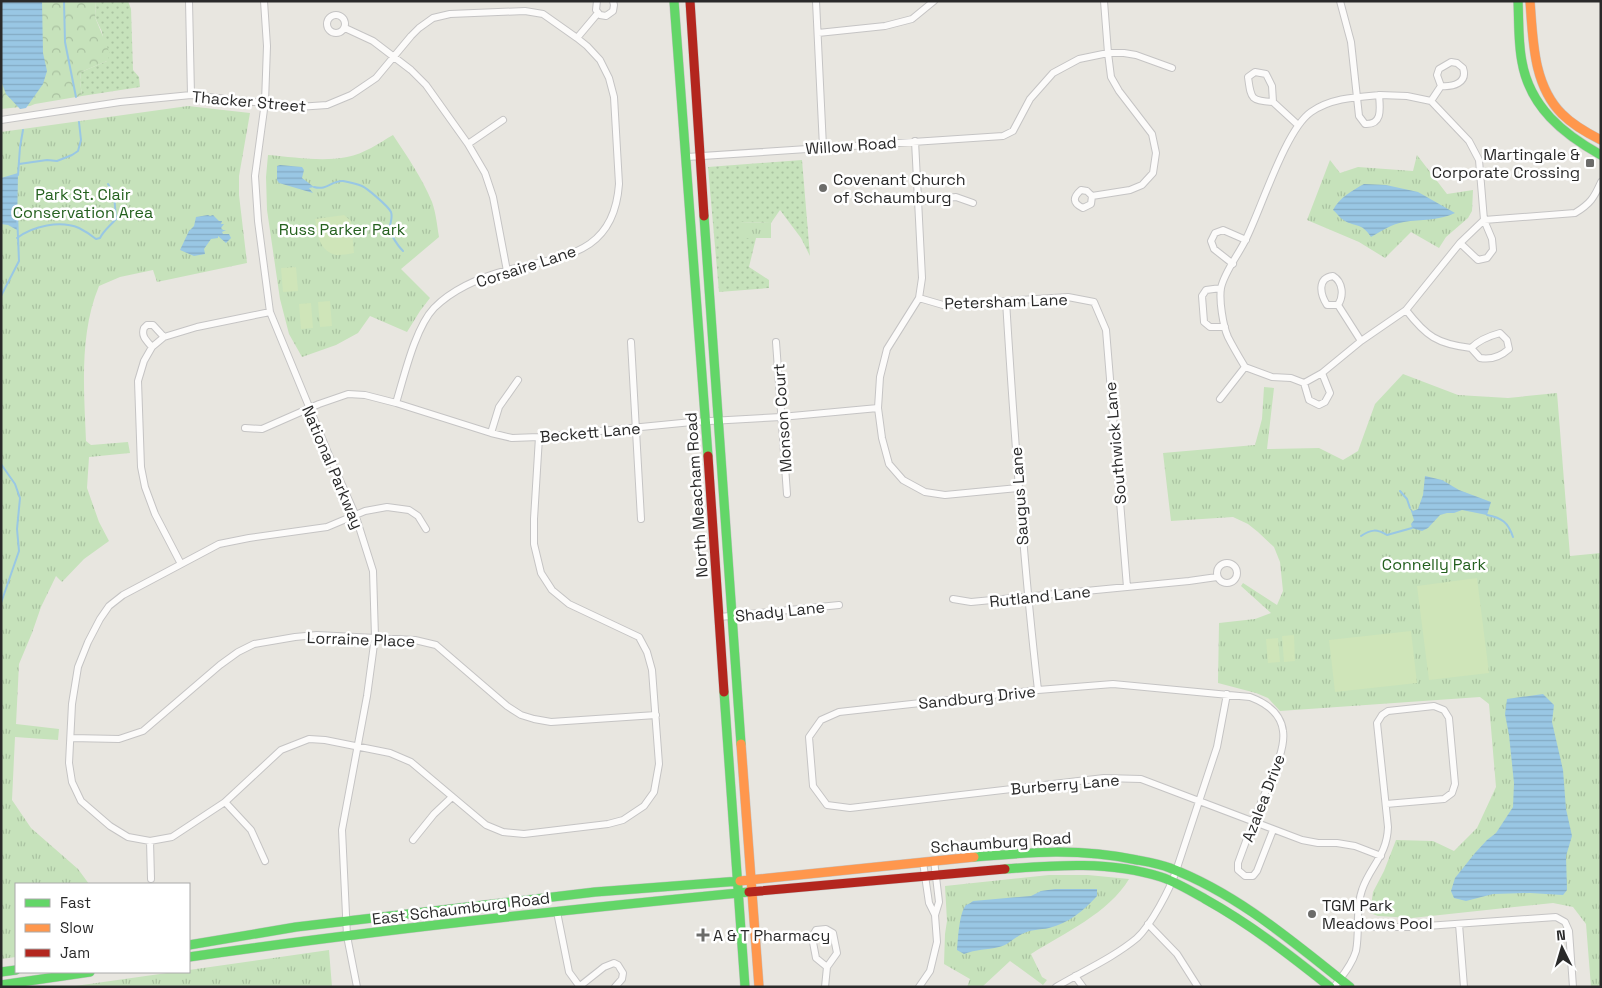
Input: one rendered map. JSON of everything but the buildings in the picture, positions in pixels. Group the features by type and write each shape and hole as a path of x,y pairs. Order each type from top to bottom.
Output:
{"main road":[{"name":"North Meacham Road","path":"674,1 687,157 745,987"},
{"name":"North Meacham Road","path":"690,1 699,156 760,987"},
{"path":"1518,1 1522,64 1530,89 1544,113 1565,134 1580,145 1601,156"},
{"path":"1530,1 1535,60 1538,74 1547,94 1569,121 1601,140"},
{"name":"Schaumburg Road","path":"738,881 1039,851 1075,851 1118,856 1169,868 1219,891 1245,906 1350,987"},
{"name":"Schaumburg Road","path":"738,893 1028,868 1081,866 1129,870 1172,881 1213,902 1238,918 1332,987"},
{"name":"East Schaumburg Road","path":"190,945 296,927 346,921 595,892 738,881"},
{"name":"East Schaumburg Road","path":"190,957 347,936 738,893"},
{"path":"1,972 15,970"},
{"path":"1,985 83,973"}],"street":[{"path":"189,1 192,95"},
{"name":"National Parkway","path":"264,1 267,46 264,102 256,176 258,221 270,312 330,460 355,514 373,570 375,637 367,696 342,830 347,936 357,987"},
{"path":"598,1 596,7 598,13 603,16 612,14 614,8 612,1"},
{"path":"816,1 823,147"},
{"path":"818,33 885,26 912,19 934,1"},
{"path":"1092,196 1130,190 1142,185 1153,173 1156,153 1152,134 1118,91 1111,77 1104,1"},
{"path":"1340,1 1351,42 1359,116 1365,124 1376,122 1379,118 1379,95"},
{"name":"Thacker Street","path":"1,120 120,102 192,95 298,107 327,105 351,96 376,78 419,28 433,18 450,14 525,11 543,14 577,38"},
{"path":"577,38 598,13"},
{"path":"345,28 373,41 411,70 426,85 468,144 485,173 493,197 507,270"},
{"name":"Corsaire Lane","path":"396,403 418,336 432,310 465,286 507,270 543,263 571,254 589,245 600,236 612,217 618,198 619,169 614,96 600,60 577,38"},
{"path":"1108,54 1124,53 1136,55 1172,68"},
{"name":"Willow Road","path":"687,157 1003,136 1013,132 1030,98 1053,73 1080,59 1108,54"},
{"path":"1451,62 1461,65 1465,71 1463,80 1453,85 1441,86 1437,75 1439,69 1451,62"},
{"path":"1273,102 1272,86 1266,74 1255,72 1251,74 1248,77 1250,96 1258,102 1273,102 1298,125"},
{"path":"1431,101 1441,86"},
{"path":"1304,383 1291,378 1272,377 1245,367 1228,337 1221,305 1221,288 1246,240 1287,145 1298,125 1309,113 1329,102 1357,97 1379,95 1407,96 1431,101 1469,141 1480,160 1484,220 1492,239 1493,250 1487,258 1478,260 1460,243"},
{"path":"468,144 503,120"},
{"path":"915,141 922,278 919,298 887,349 880,377 878,408 882,438 889,464 903,480 925,492 945,495 1018,488"},
{"path":"1304,383 1322,373 1361,341 1406,310 1460,243 1484,220 1575,213 1588,205 1596,195 1601,182"},
{"path":"918,201 956,197 973,203"},
{"path":"1233,264 1214,249 1210,241 1215,233 1223,230 1246,240"},
{"path":"1333,276 1337,278 1341,285 1342,298 1338,305 1327,305 1322,298 1321,286 1327,277 1333,276"},
{"path":"1221,288 1206,290 1202,296 1204,322 1210,327 1225,327"},
{"name":"Petersham Lane","path":"919,298 943,305 1068,297 1094,302"},
{"name":"Saugus Lane","path":"1006,301 1027,598 1038,690"},
{"name":"Southwick Lane","path":"1094,302 1106,330 1127,587"},
{"path":"1338,305 1361,341"},
{"path":"1406,310 1426,334 1446,343 1470,348 1480,358 1488,360 1496,357 1505,352 1509,345 1505,336 1500,333 1490,336 1470,348"},
{"path":"181,564 155,514 140,467 138,381 144,361 152,347 164,337 197,327 270,312"},
{"path":"152,347 142,332 147,325 153,325 164,337"},
{"path":"631,342 641,519"},
{"name":"Monson Court","path":"776,342 787,494"},
{"path":"1220,399 1245,367"},
{"path":"1304,383 1309,400 1319,405 1325,402 1330,393 1322,373"},
{"path":"491,433 499,407 518,380"},
{"name":"Beckett Lane","path":"245,428 262,429 309,408 348,394 396,403 512,438 878,408"},
{"path":"426,529 418,516 409,510 387,507 355,514 327,527 219,544 123,595 110,606 100,619 78,667 72,704 69,763 72,782 81,801 110,826 128,837 150,841 172,837 226,802 280,750 309,739 325,740 390,753 411,762 486,824 503,832 524,834 608,824 623,820 644,806 654,792 659,764 652,670 647,652 640,637 569,604 552,590 541,573 534,544 539,437"},
{"name":"Rutland Lane","path":"953,599 971,602 1027,598 1217,577"},
{"name":"Shady Lane","path":"720,617 839,605"},
{"name":"Lorraine Place","path":"71,738 119,739 143,731 220,665 238,652 254,644 296,636 317,635 415,640 436,645 507,706 521,715 534,720 551,722 656,715"},
{"name":"Sandburg Drive","path":"827,804 813,786 809,737 821,720 839,712 1038,690 1112,684 1227,694"},
{"path":"1056,987 1120,951 1138,937 1148,924 1176,871 1217,747 1227,694"},
{"name":"Azalea Drive","path":"1227,694 1250,698 1264,703 1280,720 1284,731 1284,743 1238,863 1238,870 1244,876 1253,876 1257,871 1273,830"},
{"path":"1332,987 1349,966 1356,951 1359,900 1362,889 1388,841 1377,723 1382,715 1388,711 1434,706 1444,710 1449,718 1455,784 1452,793 1444,799 1386,804"},
{"name":"Burberry Lane","path":"827,804 850,808 1104,778 1141,779 1302,840 1355,846 1381,856"},
{"path":"413,840 434,814 452,797"},
{"path":"226,802 251,830 265,861"},
{"path":"150,841 151,879"},
{"path":"919,987 930,971 937,942 935,914 939,902 934,860"},
{"path":"923,862 929,903 935,914"},
{"path":"557,912 568,972 580,986 604,966 614,963 618,965 623,973 622,979 615,987"},
{"path":"1358,927 1412,927 1556,917 1565,922 1569,930 1573,987"},
{"path":"1148,924 1177,954 1198,987"},
{"path":"1459,924 1464,987"},
{"path":"825,987 826,967 837,953 833,933 826,929 816,930 812,937 816,958 826,967"},
{"path":"1075,976 1083,987"}],"green space":[{"path":"1,1 96,1 95,17 110,54 107,61 81,72 82,96 30,106 1,109"},
{"path":"96,1 128,1 131,9 133,70 139,77 140,87 82,96 81,72 107,61 102,32 95,17"},
{"name":"Park St. Clair Conservation Area","path":"188,106 250,113 239,176 239,195 247,263 157,282 153,270 120,277 99,286 93,304 88,323 84,362 86,441 91,445 128,442 130,453 89,457 87,488 99,522 109,541 84,559 62,582 56,576 41,607 19,664 16,724 59,729 58,740 15,737 12,800 31,828 78,869 88,883 15,883 15,957 1,959 1,132"},
{"name":"Russ Parker Park","path":"393,135 419,176 435,210 439,237 401,269 430,298 407,332 370,316 358,333 336,345 302,357 289,334 280,299 267,210 266,177 268,155 318,159 347,157 365,151"},
{"path":"1417,155 1447,194 1473,190 1472,211 1468,218 1446,237 1439,248 1411,232 1385,258 1359,242 1307,220 1330,160 1340,173 1358,167 1413,171"},
{"path":"802,160 810,256 801,238 780,210 771,223 740,222 739,238 756,238 749,267 769,280 769,288 719,292 708,167"},
{"path":"344,215 351,221 354,253 337,255 326,250 323,246 318,236 315,219"},
{"path":"739,222 771,223 771,238 739,238"},
{"path":"296,267 298,291 283,292 281,268"},
{"path":"330,301 332,326 320,327 318,302"},
{"path":"311,303 313,328 301,329 299,304"},
{"name":"Connelly Park","path":"1403,374 1458,395 1508,398 1557,393 1570,556 1601,553 1601,987 1591,987 1586,924 1573,907 1553,903 1412,918 1378,916 1370,913 1373,892 1384,871 1396,840 1433,841 1454,851 1477,828 1496,787 1489,704 1480,697 1280,711 1268,698 1218,683 1219,623 1255,619 1271,613 1241,586 1243,583 1277,605 1283,591 1280,562 1274,547 1248,524 1233,517 1171,521 1163,453 1255,445 1262,419 1264,387 1274,388 1267,449 1319,448 1343,460 1358,451 1375,404"},
{"path":"1477,578 1489,673 1429,680 1417,586"},
{"path":"1411,631 1417,683 1335,692 1329,640"},
{"path":"1294,635 1295,661 1284,662 1282,636"},
{"path":"1278,638 1280,662 1268,663 1266,639"},
{"path":"1049,875 1088,875 1129,879 1110,902 1098,912 1031,954 1042,977 1047,980 1043,985 1010,961 982,987 967,987 970,979 944,964 947,921 945,886"},
{"path":"329,950 332,987 68,987 167,973 190,973 190,970"}],"water":[{"path":"1,1 42,1 43,53 47,71 43,84 26,108 20,109 6,94 1,81"},
{"path":"277,166 302,167 304,170 302,178 314,187 309,188 313,193 279,183 277,180"},
{"path":"18,173 17,230 8,225 1,224 1,178"},
{"path":"1364,184 1386,185 1418,192 1455,213 1436,219 1400,223 1371,237 1364,229 1346,222 1333,210 1343,198"},
{"path":"213,215 219,221 222,221 221,224 224,224 221,228 226,230 222,232 223,234 229,234 231,238 226,243 218,236 218,238 211,239 204,249 205,254 194,256 180,250 189,231 194,226 196,217"},
{"path":"1425,476 1442,480 1459,490 1491,502 1487,515 1462,510 1440,515 1428,528 1422,531 1412,528 1411,524 1414,520 1410,508 1413,511 1418,509 1423,495"},
{"path":"1543,694 1554,705 1552,722 1563,770 1566,809 1572,836 1566,856 1567,890 1563,895 1530,893 1493,894 1466,901 1454,898 1451,891 1455,878 1475,853 1496,833 1513,807 1514,783 1505,714 1507,699"},
{"path":"1097,889 1097,896 1075,916 1056,926 1025,932 999,947 964,954 957,950 960,920 966,905 973,901 1031,896 1041,891"}],"waterway":[{"path":"64,1 65,42 76,97"},
{"path":"19,164 47,160 57,161 78,151 81,140 79,122"},
{"path":"18,175 23,130"},
{"path":"314,187 322,188 343,181 365,188 391,212 391,233 403,251"},
{"path":"17,238 39,227 55,224 72,226 81,229 96,239 100,238 116,219 114,194 108,184"},
{"path":"1,296 19,261 17,213"},
{"path":"1,464 15,484 20,498 17,529 19,551 1,603"},
{"path":"1400,491 1407,499 1410,508"},
{"path":"1487,515 1504,522 1513,537"},
{"path":"1361,536 1371,531 1387,535 1412,528"}],"traffic: fast":[{"path":"674,1 708,456"},
{"path":"1518,1 1522,62 1532,93 1540,106 1561,128 1601,155"},
{"path":"704,216 741,744"},
{"path":"724,692 745,987"},
{"path":"974,857 1075,852 1116,856 1166,867 1195,879 1242,905 1286,936 1350,987"},
{"path":"1005,869 1044,866 1103,866 1123,868 1161,877 1189,890 1254,929 1330,987"},
{"path":"190,945 296,927 595,892 740,881"},
{"path":"190,957 469,921 749,892"},
{"path":"1,972 15,970"},
{"path":"1,985 83,973"}],"traffic: slow":[{"path":"1530,1 1536,61 1545,90 1552,102 1566,118 1601,140"},
{"path":"741,744 759,987"},
{"path":"740,881 974,857"}],"traffic: jam":[{"path":"690,1 704,216"},
{"path":"708,456 724,692"},
{"path":"749,892 1005,869"}],"place":[{"name":"Martingale & Corporate Crossing","path":"1590,163"},
{"name":"Covenant Church of Schaumburg","path":"823,188"},
{"name":"TGM Park Meadows Pool","path":"1312,914"},
{"name":"A & T Pharmacy","path":"703,935"}]}
